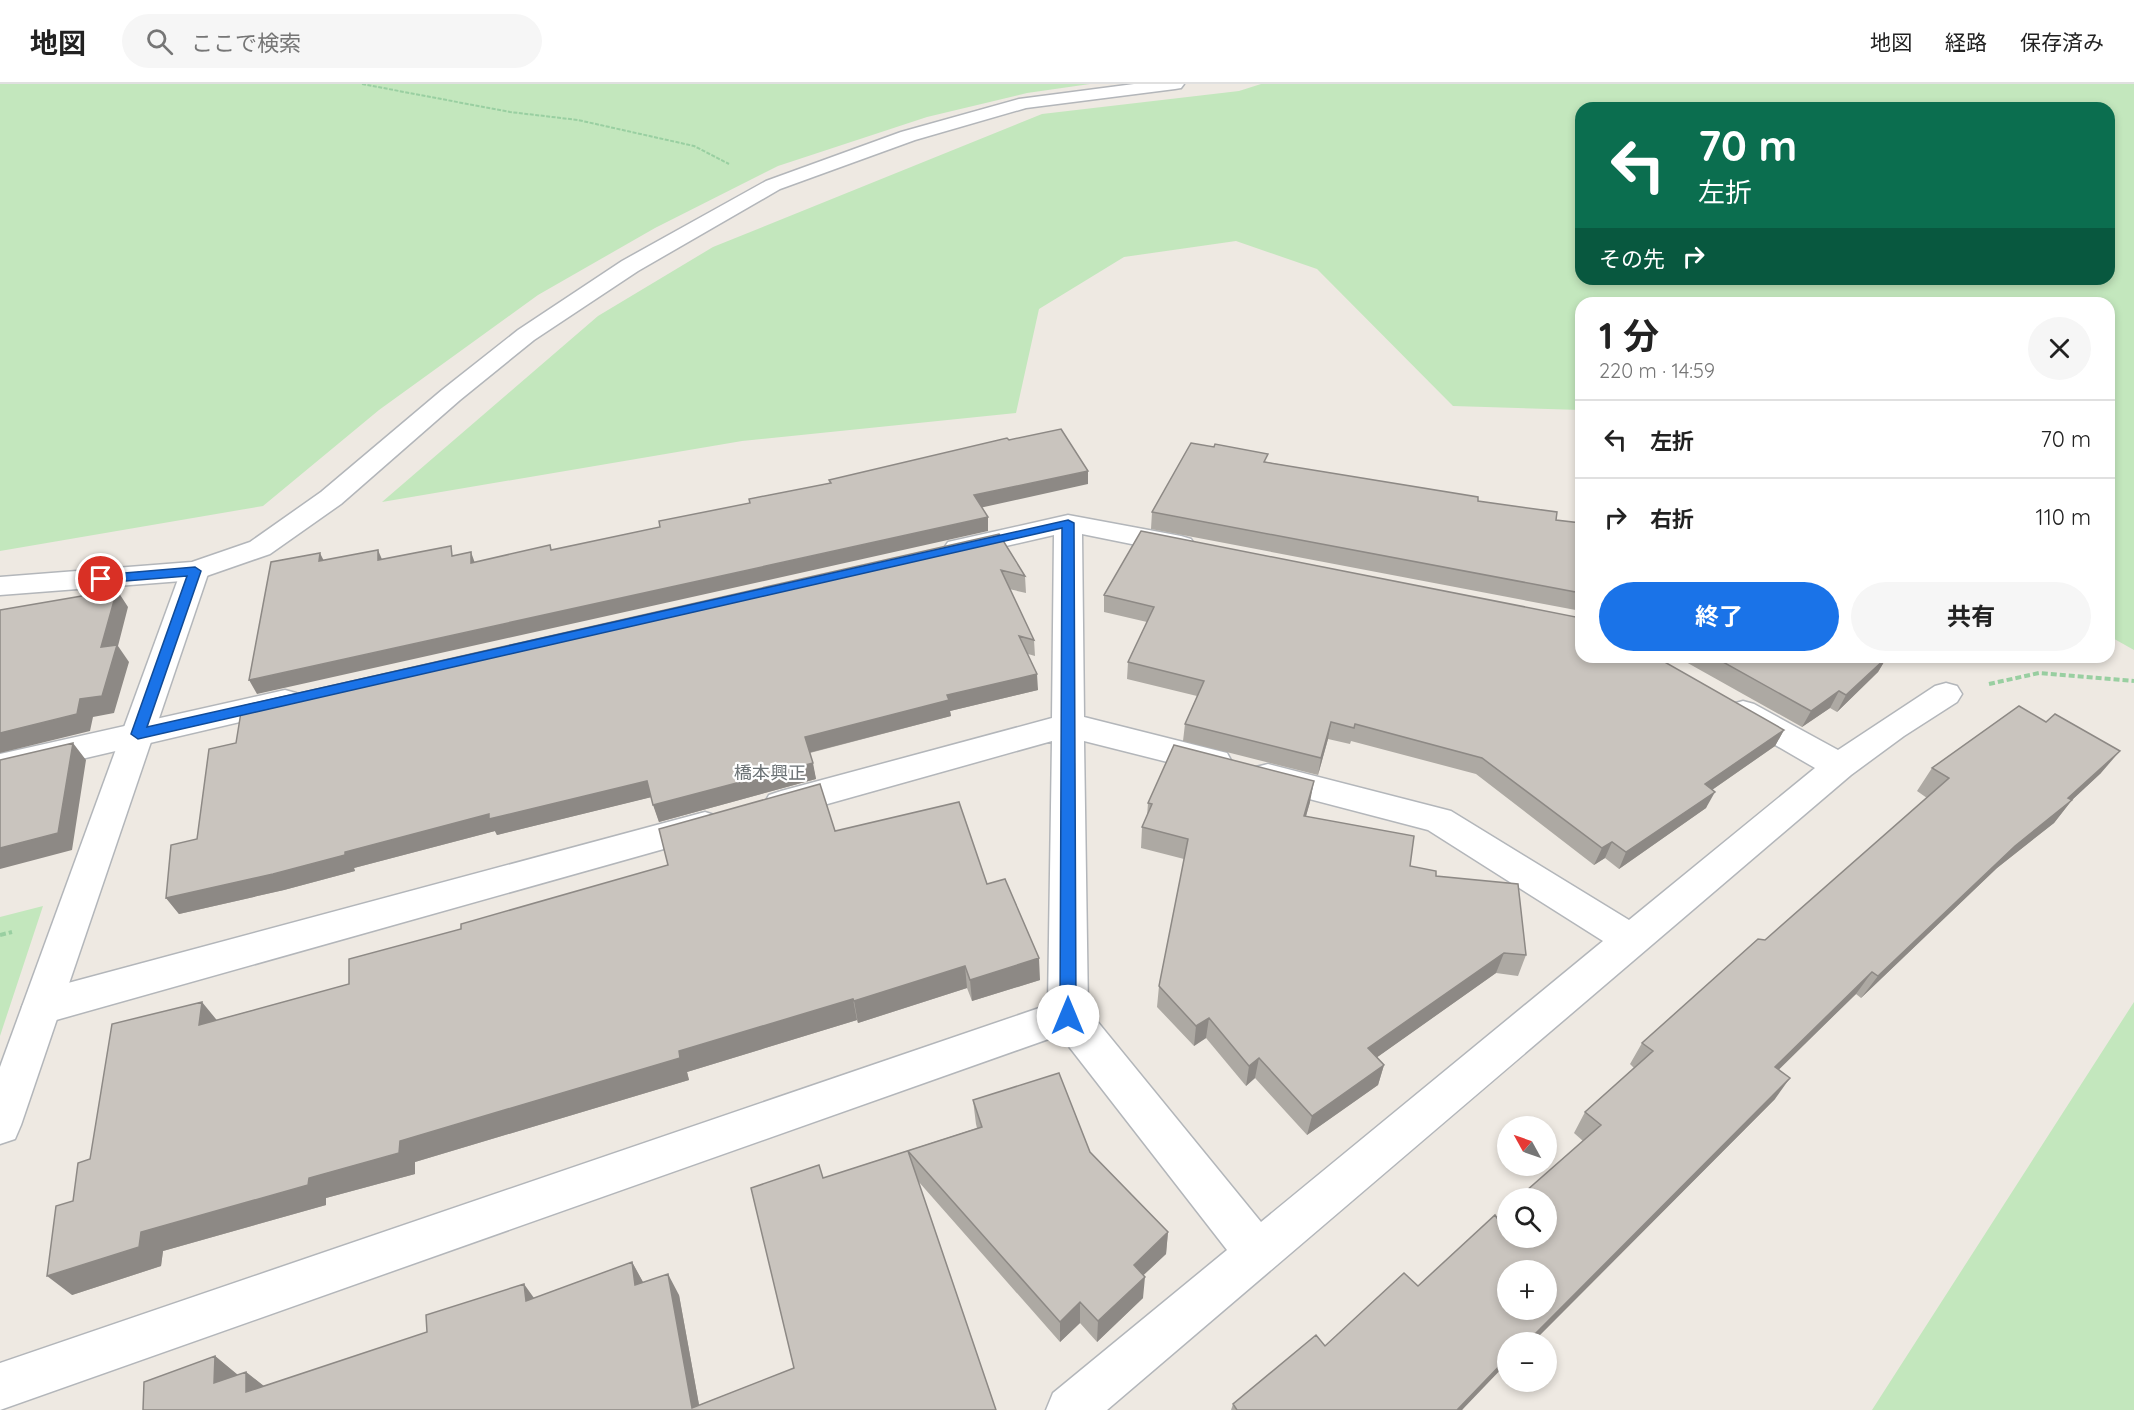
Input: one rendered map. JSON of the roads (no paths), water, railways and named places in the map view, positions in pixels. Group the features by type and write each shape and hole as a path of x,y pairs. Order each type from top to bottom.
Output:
{"street":[{"path":"0,586 195,571 260,548 331,498 451,395 526,335 630,267 773,185 908,136 1025,103 1175,84"},
{"path":"1068,523 1068,1016 1258,1253"},
{"path":"928,555 1068,523 1208,550"},
{"path":"0,1125 195,571"},
{"path":"0,766 312,694"},
{"path":"1070,1410 1839,766 1892,728 1946,694"},
{"path":"1718,697 1839,766"},
{"path":"42,1007 1068,725 1439,820 1631,940"},
{"path":"0,1387 1068,1016"}],"district":[{"name":"橋本興正","path":"770,772"}]}
